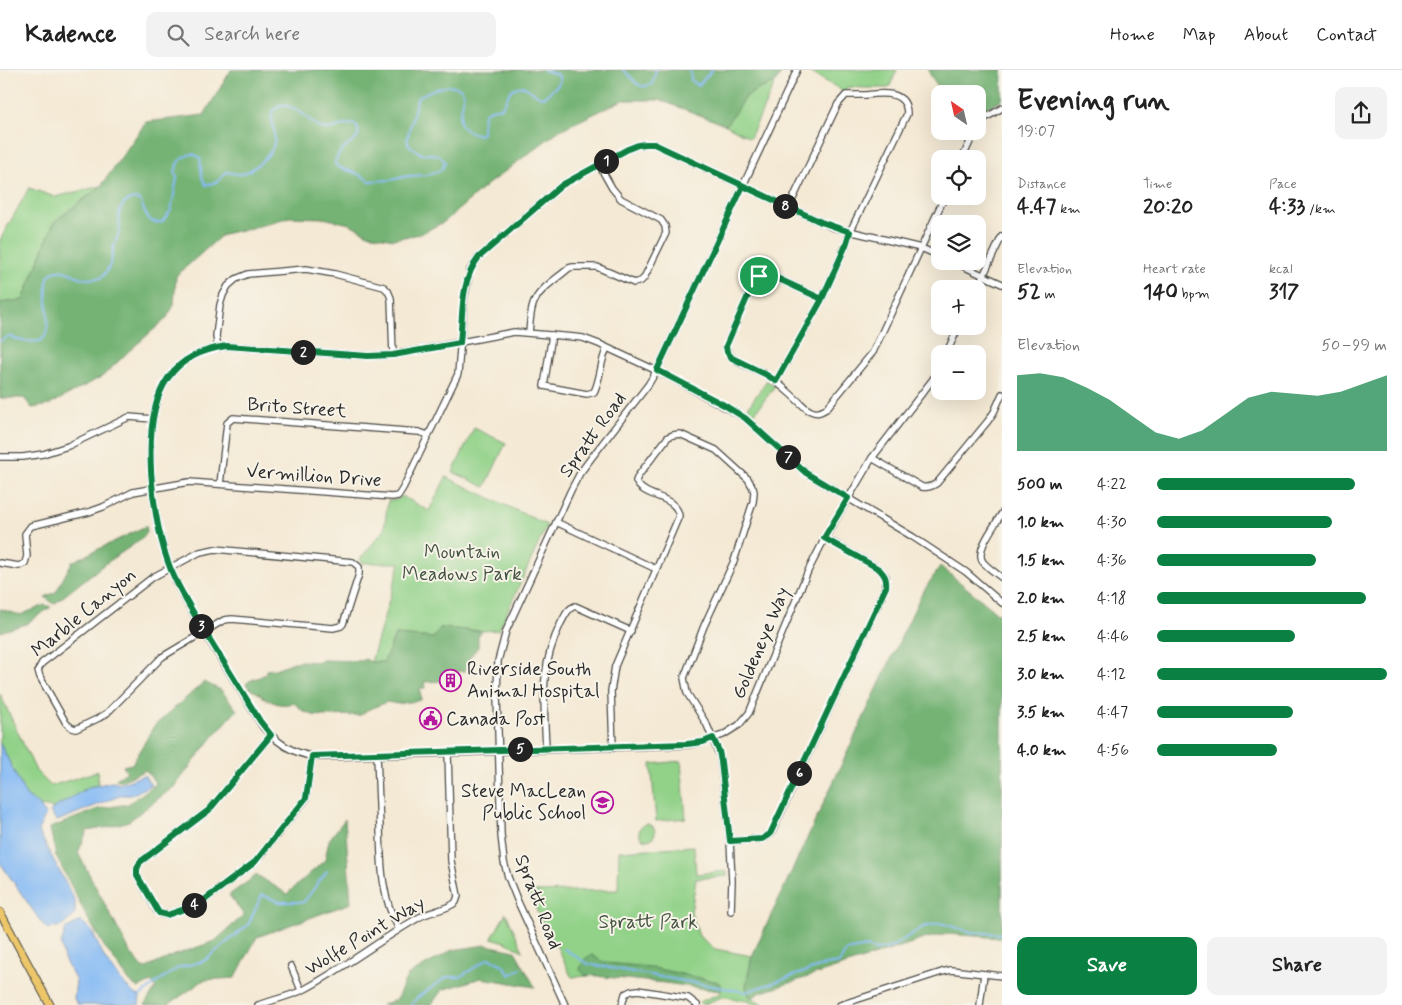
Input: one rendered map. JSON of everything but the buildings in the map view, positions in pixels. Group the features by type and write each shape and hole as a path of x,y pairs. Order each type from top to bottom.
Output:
{"main road":[{"path":"0,912 2,922 50,1005"}],"street":[{"name":"Spratt Road","path":"565,1005 518,902 506,870 501,834 498,661 512,617 571,490 580,473 648,385 657,370 797,70"},
{"path":"776,381 822,299 850,232 907,114 904,103 894,95 885,93 846,95 841,99 789,207"},
{"path":"986,118 1002,108"},
{"name":"Vermillion Drive","path":"0,563 18,566 25,563 28,556 25,534 31,526 89,512 130,493 152,488 189,482 395,497 400,494 458,374 464,299 468,276 473,264 562,185 633,146 650,144 664,148 832,227 921,248 931,252"},
{"path":"529,332 531,312 536,298 569,268 573,266 597,267 631,282 641,281 666,233 665,226 661,220 621,199 612,188 599,165"},
{"path":"822,299 768,274 759,276 754,282 726,343 727,352 732,358 765,374 811,411 819,412 826,409 873,352 941,205"},
{"path":"982,280 1002,236"},
{"path":"218,348 216,336 220,305 223,294 228,286 236,279 248,274 306,269 335,274 384,287 391,298 393,355"},
{"path":"971,270 1002,284"},
{"name":"Goldeneye Way","path":"931,383 872,458 848,498 824,538 808,571 749,713 732,730 703,742 613,748 546,748 377,755 312,756 293,751 271,735 260,721 204,631 170,568 158,526 152,488 153,419 160,391 167,379 187,358 208,350 233,347 356,356 393,355 503,334 529,332 583,338 657,370 724,405 745,418 806,473 848,498 913,537 948,560 966,572 1002,603"},
{"path":"552,335 544,386 587,394 594,392 597,386 602,357 607,348"},
{"path":"872,458 922,487 933,486 938,483 988,421 1002,394"},
{"path":"0,457 23,457 43,454 68,446 129,417 153,419"},
{"name":"Brito Street","path":"220,484 226,423 233,418 419,432 428,435"},
{"path":"613,748 611,691 615,666 679,516 679,512 674,504 639,487 636,481 668,437 680,434 716,450 748,480 754,492 753,502 734,561 704,626 684,678 687,693 719,751 730,841 731,911"},
{"path":"1002,513 982,546 980,557 983,562 1002,578"},
{"path":"556,522 656,569"},
{"path":"730,841 762,839 770,834 886,587 886,577 879,569 824,538"},
{"path":"170,568 200,552 215,549 350,560 358,567 359,574 345,621 341,626 325,628 228,619 204,631"},
{"name":"Marble Canyon","path":"170,568 147,582 42,663 38,672 41,680 66,723 72,728 80,728 107,713 159,659 204,631"},
{"path":"546,748 545,671 553,643 567,611 573,607 580,608 631,631"},
{"path":"271,735 209,810 140,862 137,875 154,906 162,914 167,915 199,904 255,862 306,798 312,756"},
{"name":"Wolfe Point Way","path":"258,1005 301,990 373,947 420,916 454,904 458,900 451,861 448,752"},
{"path":"377,755 382,870 390,912 399,929"},
{"path":"291,966 301,990"},
{"path":"840,1005 852,1003 951,970 1002,976"},
{"path":"980,1005 984,974"},
{"path":"622,1005 625,994 638,990 688,998 697,1005"}],"green space":[{"path":"231,70 783,70 775,83 745,97 726,125 660,100 623,100 560,130 488,184 444,222 420,234 393,239 368,234 350,224 323,218 289,217 223,234 176,276 174,305 166,319 103,376 49,405 32,408 24,398 0,398 0,303 23,300 54,222 101,186 146,122 204,115"},
{"path":"809,70 897,70 889,88 847,87 845,92 842,92"},
{"path":"928,70 1002,70 1002,100 986,109 986,85 938,85"},
{"path":"775,83 750,138 726,125 745,97"},
{"path":"101,186 54,222 23,300 0,303 0,240 29,188 55,197"},
{"path":"767,380 775,386 754,414 747,409"},
{"path":"474,428 506,443 485,487 453,472"},
{"name":"Mountain Meadows Park","path":"446,477 547,525 499,630 482,631 440,628 434,638 395,635 384,662 371,662 400,563 363,563 360,559 384,530 388,500 396,500 402,496 429,511"},
{"path":"146,526 147,532 143,538 102,566 54,604 45,597 56,592 72,562"},
{"path":"940,566 1002,617 1002,938 948,934 927,938 759,993 752,998 749,996 746,987 752,956 920,597"},
{"path":"45,605 51,607 26,624 0,632 0,609 20,615"},
{"path":"440,628 482,631 478,636 478,647 470,657 465,671 442,672 442,681 424,682 425,688 420,688 421,700 398,704 387,702 367,710 361,715 313,715 303,711 294,703 275,703 263,698 246,684 264,675 266,670 275,669 294,662 317,662 322,660 361,661 365,659 371,662 384,662 395,635 434,638"},
{"path":"204,682 221,690 237,710 213,737 175,786 129,821 87,831 78,853 131,954 144,969 175,955 215,941 244,915 229,895 257,875 287,894 325,860 329,840 345,819 351,903 257,937 235,978 204,980 168,1005 145,1005 156,988 151,982 138,988 130,982 104,946 56,856 50,828 98,809 128,804 156,784 146,770 121,781 116,779 127,772 123,766 132,764 153,727"},
{"path":"0,694 36,771 51,786 98,771 98,785 89,787 54,808 40,806 26,796 0,743"},
{"path":"681,761 686,818 656,821 651,764"},
{"path":"644,824 650,824 655,829 653,838 644,840 639,835 639,829"},
{"name":"Spratt Park","path":"694,846 696,874 727,871 727,876 696,879 691,913 699,936 715,949 752,956 746,986 749,996 765,1005 755,1005 748,1001 722,997 702,1005 699,1002 721,993 722,987 718,982 648,967 605,963 592,955 585,975 589,976 572,977 556,945 553,945 528,892 618,890 619,851"},
{"path":"506,913 523,951 492,938"},
{"path":"486,945 515,951 535,987 481,978 442,990 431,1005 382,1005 397,999 407,976 452,950"},
{"path":"592,955 605,963 648,967 718,982 722,989 720,991 585,975 580,970 585,959"}],"water":[{"path":"0,743 26,796 40,806 46,815 38,830 75,901 75,915 62,926 47,929 1,864"},
{"path":"144,775 151,785 131,795 122,795 57,821 51,814 51,810 89,787 113,782 120,784"},
{"path":"81,921 91,930 105,959 120,979 134,994 140,996 139,1005 78,1005 74,999 76,981 64,959 61,945 66,928"}],"waterway":[{"path":"0,341 9,336 18,340 32,341 39,341 44,337 48,319 47,286 48,278 52,273 65,271 86,279 101,278 105,274 120,230 119,216 125,202 136,199 140,200 147,217 153,222 162,222 171,210 177,178 175,172 178,162 188,155 194,154 200,158 202,177 206,185 219,181 226,172 241,174 262,162 273,147 272,112 280,105 297,110 321,128 330,129 347,124 356,125 358,136 341,151 335,164 370,181 391,180 408,176 427,175 441,170 445,163 438,155 421,154 409,145 407,139 417,99 421,96 448,86 460,88 463,92 460,123 465,129 479,135 482,133 486,112 502,107 514,88 523,86 544,97 558,85 560,79 558,75 544,70"},
{"path":"623,70 636,83 642,86 652,84 656,70"},
{"path":"690,70 691,80 699,85 712,70"},
{"path":"140,996 178,968 204,961 248,925 262,895 280,902 304,902 327,871"},
{"path":"564,949 588,964 746,992 825,965 839,963 846,951 867,947 876,950 890,948 923,927 940,923 971,932 1002,934"},
{"path":"411,1005 418,997 447,977 460,977 489,958 503,965 510,975 521,968"}],"place":[{"name":"Riverside South Animal Hospital","path":"451,680"},
{"name":"Canada Post","path":"430,719"},
{"name":"Steve MacLean Public School","path":"602,802"}],"route":[{"path":"759,276 754,282 726,346 727,352 732,358 776,381 821,301 846,245 848,238 850,232 832,227 743,186 657,370 745,418 806,473 848,498 824,538 879,569 883,572 887,582 770,834 762,839 730,841 721,762 719,751 713,738 703,742 687,744 613,748 546,748 312,756 308,796 255,862 199,904 167,915 159,913 137,875 140,862 209,810 271,735 260,721 184,596 170,568 160,535 152,488 152,429 160,391 176,368 187,358 226,346 368,356 393,355 460,343 468,276 473,264 479,257 562,185 638,145 654,144 664,148 832,227 850,232 846,245 822,299 768,274 759,276"}]}
